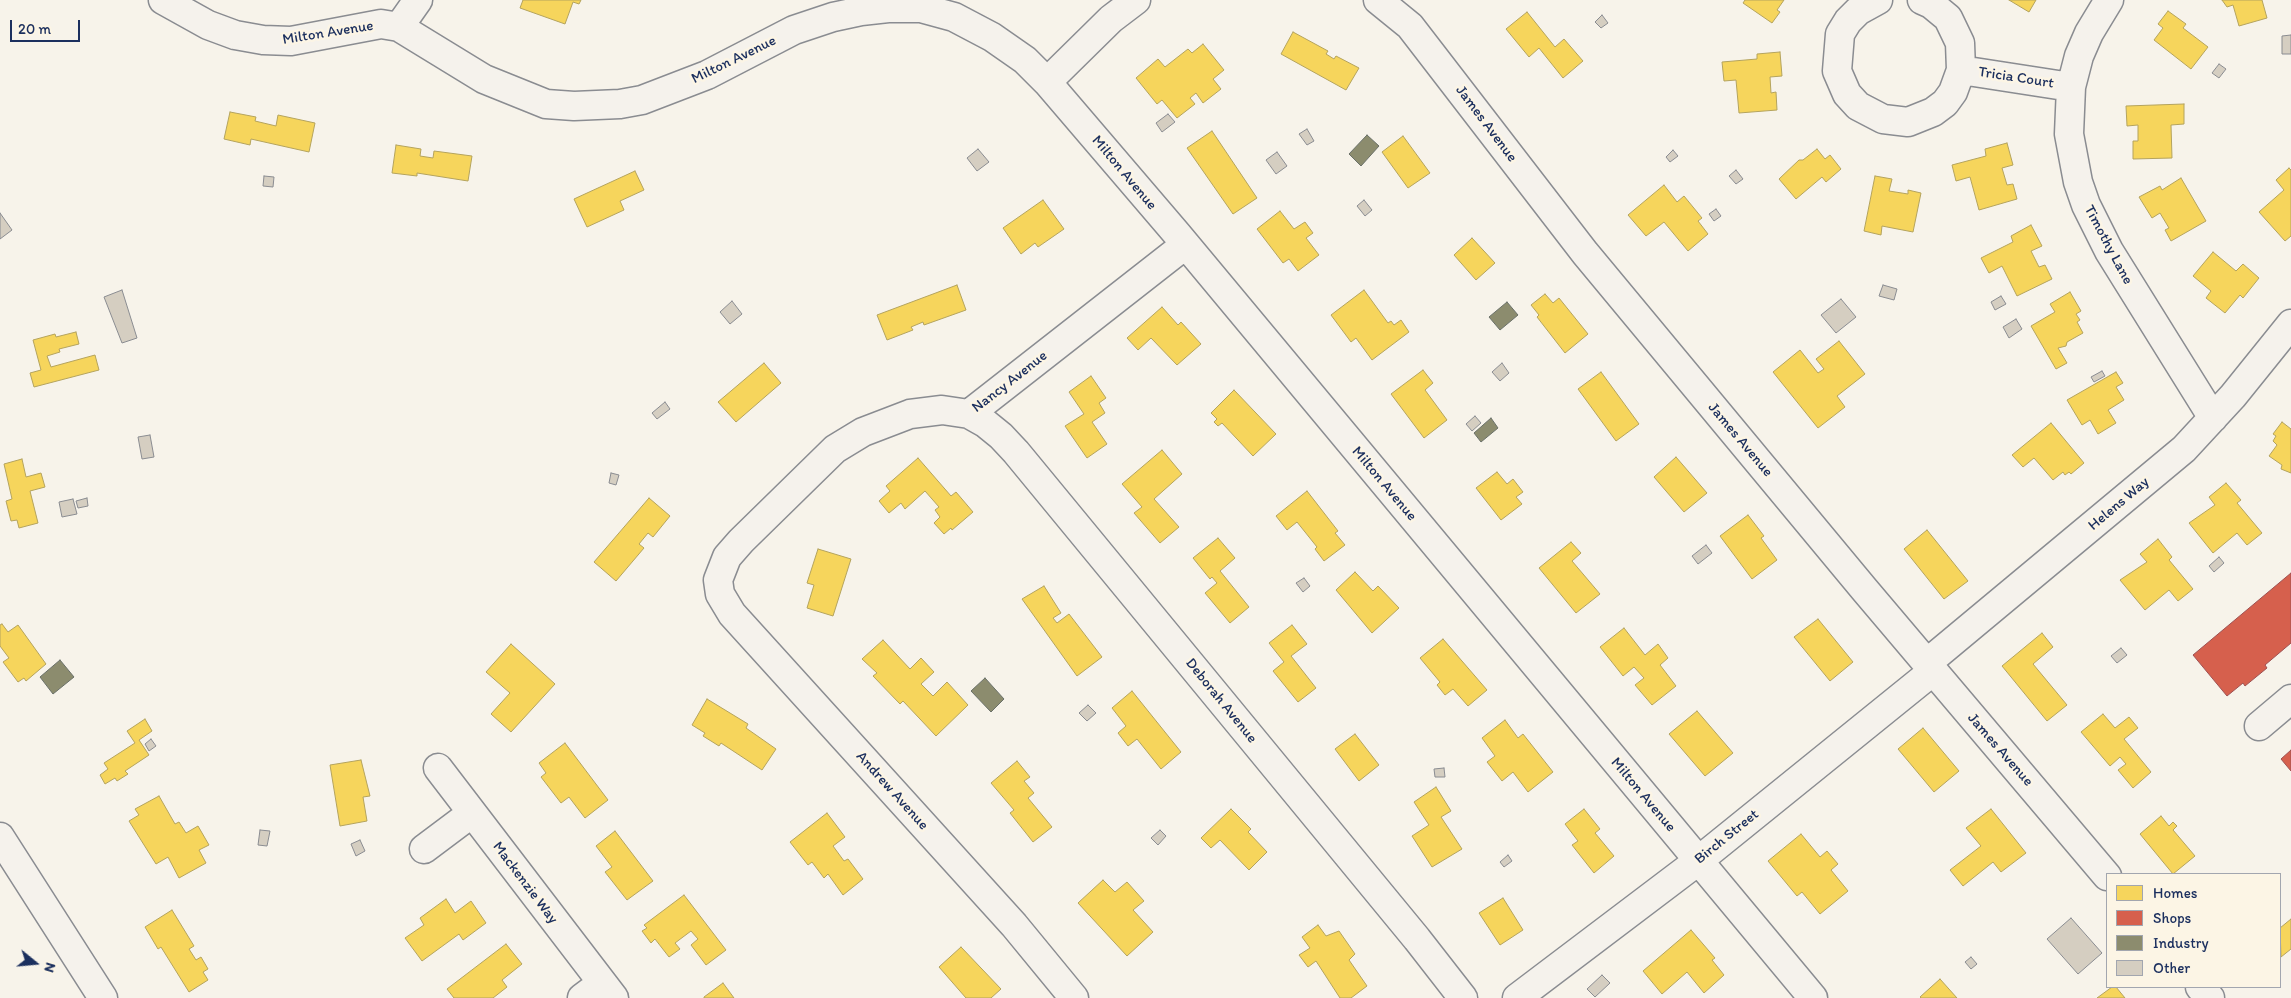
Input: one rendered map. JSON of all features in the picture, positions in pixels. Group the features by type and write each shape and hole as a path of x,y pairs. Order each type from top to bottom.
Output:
{"street":[{"name":"Milton Avenue","path":"163,0 208,25 235,34 263,40 291,41 381,24 400,27 484,79 546,104 574,106 620,104 642,100 707,75 794,30 833,17 888,8 921,8 954,17 992,37 1025,60 1046,82 1186,245 1813,998"},
{"path":"400,27 418,0"},
{"path":"1046,82 1085,42 1136,0"},
{"name":"James Avenue","path":"1378,0 1410,26 1584,254 2106,875"},
{"name":"Tricia Court","path":"1878,0 1858,11 1848,21 1840,34 1837,71 1847,94 1858,106 1883,120 1908,122 1933,112 1945,103 1953,92 1962,70 1960,43 1948,18 1931,4 1922,0"},
{"name":"Timothy Lane","path":"2109,0 2089,33 2079,56 2071,87 2069,134 2078,182 2086,205 2122,275 2213,418"},
{"name":"Tricia Court","path":"1962,70 2071,87"},
{"name":"Nancy Avenue","path":"718,580 727,557 741,541 835,449 863,432 910,414 942,410 969,414 1186,245"},
{"name":"Helens Way","path":"1930,667 2162,468 2213,418 2291,324"},
{"name":"Deborah Avenue","path":"969,414 985,423 1016,452 1417,939 1463,998"},
{"name":"Andrew Avenue","path":"718,580 720,594 732,614 1014,925 1074,998"},
{"name":"Birch Street","path":"1516,998 1698,861 1930,667"},
{"path":"2259,726 2291,699"},
{"name":"Mackenzie Way","path":"438,768 599,993"},
{"path":"424,849 472,814"},
{"path":"0,837 103,998"},
{"path":"2201,988 2210,998"}],"building: Homes":[{"path":"523,0 581,0 579,4 573,2 565,24 520,8"},
{"path":"1745,0 1784,0 1777,10 1780,12 1772,23 1743,3"},
{"path":"2009,0 2036,0 2029,12"},
{"path":"2222,0 2262,0 2267,18 2239,26 2233,5 2227,7"},
{"path":"2168,11 2186,24 2183,28 2208,47 2191,69 2154,40 2163,28 2158,24"},
{"path":"1527,12 1555,47 1564,39 1583,61 1563,78 1539,48 1529,57 1506,29"},
{"path":"1293,32 1328,51 1326,54 1334,59 1336,56 1359,68 1346,90 1281,54"},
{"path":"1203,44 1224,70 1213,79 1221,89 1203,103 1196,93 1190,98 1195,104 1177,118 1162,100 1157,104 1136,78 1158,59 1165,67 1188,49 1192,53"},
{"path":"1780,52 1782,76 1770,77 1771,93 1776,92 1777,110 1739,113 1736,80 1724,81 1722,62 1757,59 1757,54"},
{"path":"2184,104 2184,124 2171,125 2172,158 2133,159 2133,141 2138,141 2138,125 2127,126 2126,106"},
{"path":"230,112 256,117 255,121 276,126 278,115 315,123 309,152 251,139 250,145 224,139"},
{"path":"1212,131 1257,198 1233,214 1187,148"},
{"path":"1403,136 1430,173 1408,188 1382,152"},
{"path":"2007,143 2013,165 2002,168 2007,185 2013,184 2017,199 1979,210 1970,177 1956,181 1952,165 1986,156 1985,149"},
{"path":"396,145 421,149 420,156 433,158 434,151 472,156 468,181 417,173 417,176 392,173"},
{"path":"1817,149 1825,159 1830,155 1841,169 1826,182 1822,177 1796,199 1779,179 1799,160 1803,160"},
{"path":"2289,168 2291,170 2291,236 2285,241 2259,212 2284,190 2276,180"},
{"path":"635,171 644,190 620,201 624,210 587,227 574,199"},
{"path":"1875,176 1892,179 1889,191 1908,194 1908,190 1921,193 1913,232 1882,226 1881,235 1864,231"},
{"path":"2181,178 2206,221 2171,241 2165,230 2169,228 2160,213 2152,218 2139,197 2160,186 2162,190"},
{"path":"1664,185 1677,202 1684,196 1702,218 1698,221 1708,234 1688,251 1664,222 1646,236 1628,215"},
{"path":"1043,200 1064,229 1038,247 1035,243 1021,254 1003,228"},
{"path":"1280,211 1294,229 1305,222 1313,233 1306,238 1319,255 1298,271 1289,259 1283,263 1257,229"},
{"path":"2031,225 2042,246 2031,251 2039,267 2045,265 2052,279 2017,296 2002,266 1989,273 1981,258 2013,242 2011,236"},
{"path":"1472,238 1495,263 1476,280 1454,255"},
{"path":"2213,252 2236,271 2243,264 2259,278 2243,298 2240,295 2225,313 2206,298 2211,291 2193,276"},
{"path":"957,285 966,310 924,325 923,322 911,327 913,330 887,340 877,315"},
{"path":"1364,290 1388,323 1391,321 1394,325 1401,320 1409,332 1372,360 1356,338 1351,342 1331,315"},
{"path":"2070,292 2081,311 2076,314 2080,320 2077,322 2083,333 2067,342 2066,346 2058,348 2067,363 2056,369 2031,326 2055,312 2050,304"},
{"path":"1545,294 1553,303 1559,298 1588,334 1565,353 1537,317 1539,315 1531,305"},
{"path":"1162,307 1178,325 1181,322 1201,344 1177,365 1151,338 1138,350 1127,338"},
{"path":"76,332 79,344 59,349 60,352 47,356 51,367 95,355 99,370 34,387 30,373 41,370 33,340 55,334 56,337"},
{"path":"1839,341 1865,374 1837,396 1845,407 1818,428 1773,372 1800,350 1818,373 1824,369 1816,359"},
{"path":"764,363 781,383 736,422 718,402"},
{"path":"1423,370 1433,383 1425,390 1447,420 1424,438 1391,394"},
{"path":"1601,372 1639,424 1616,441 1578,389"},
{"path":"2116,372 2123,383 2116,387 2124,400 2108,410 2116,423 2098,434 2090,420 2082,425 2067,400"},
{"path":"1091,376 1106,398 1099,403 1105,413 1092,422 1107,444 1087,458 1065,426 1084,414 1069,392"},
{"path":"1234,390 1276,434 1253,456 1222,423 1218,426 1214,422 1217,419 1211,413"},
{"path":"2282,422 2291,429 2291,473 2281,469 2282,465 2269,456 2277,445 2273,441 2276,436 2273,434"},
{"path":"2051,423 2084,463 2071,474 2069,472 2065,475 2063,472 2053,480 2034,458 2023,467 2012,455"},
{"path":"1162,450 1182,474 1154,499 1179,527 1160,543 1134,513 1142,507 1122,484"},
{"path":"1676,457 1707,493 1684,512 1654,477"},
{"path":"918,458 951,496 956,492 973,512 952,530 951,528 944,534 934,523 940,517 935,510 939,507 925,491 905,509 901,503 889,513 879,501 890,491 886,486"},
{"path":"22,459 26,477 41,473 45,487 30,491 38,523 19,528 17,520 11,521 6,501 12,499 4,464"},
{"path":"1497,472 1507,484 1513,479 1523,492 1516,497 1522,504 1501,520 1476,488"},
{"path":"2226,483 2241,500 2237,503 2262,533 2247,545 2237,533 2213,553 2189,523 2215,505 2209,497"},
{"path":"1307,491 1338,531 1335,533 1345,545 1324,561 1315,549 1317,547 1297,522 1287,530 1276,516"},
{"path":"649,498 670,516 653,537 648,533 639,544 644,548 616,581 594,562"},
{"path":"1748,515 1764,536 1761,538 1777,560 1752,579 1720,536"},
{"path":"1927,530 1968,581 1944,599 1904,549"},
{"path":"1218,538 1235,558 1220,571 1249,607 1230,623 1205,593 1217,583 1212,577 1210,579 1193,558"},
{"path":"2158,539 2172,557 2169,560 2193,589 2178,601 2169,590 2145,610 2120,580 2147,562 2140,554"},
{"path":"1571,542 1581,553 1572,561 1600,594 1576,613 1539,568"},
{"path":"818,549 851,559 833,616 807,608 814,585 807,583"},
{"path":"1355,572 1373,591 1378,586 1399,608 1372,633 1336,590"},
{"path":"1044,586 1061,613 1053,618 1057,623 1069,614 1102,657 1077,676 1022,599"},
{"path":"1818,619 1853,662 1830,681 1794,637"},
{"path":"2,624 8,632 18,625 46,664 26,681 24,678 18,682 3,662 9,658 0,646 0,625"},
{"path":"1292,625 1307,644 1291,656 1316,688 1298,702 1273,671 1284,662 1269,643"},
{"path":"1624,628 1645,655 1658,644 1668,658 1660,665 1676,686 1652,705 1635,685 1644,678 1634,667 1623,676 1600,647"},
{"path":"2042,633 2053,647 2033,664 2067,705 2047,721 2002,666"},
{"path":"1443,639 1487,690 1468,706 1453,689 1445,695 1437,685 1440,682 1420,658"},
{"path":"883,640 910,669 921,658 934,672 921,684 933,696 947,682 968,705 936,736 903,701 900,704 873,676 877,673 862,659"},
{"path":"511,644 555,684 511,732 491,714 510,693 486,672"},
{"path":"1132,691 1181,752 1161,769 1137,739 1128,746 1118,733 1126,726 1112,708"},
{"path":"707,699 748,724 746,728 776,749 762,770 721,743 719,746 703,736 705,733 692,725"},
{"path":"1697,711 1733,753 1705,776 1669,734"},
{"path":"2103,714 2115,728 2129,717 2138,728 2124,739 2151,772 2133,788 2118,770 2126,764 2120,757 2110,766 2081,732"},
{"path":"145,719 152,731 139,740 149,755 125,771 128,774 117,781 115,778 105,784 100,775 108,769 104,763 135,743 127,731"},
{"path":"1505,720 1518,738 1523,734 1553,772 1528,792 1513,772 1502,781 1487,762 1495,756 1482,738"},
{"path":"1923,728 1959,771 1934,792 1898,749"},
{"path":"1355,734 1379,765 1359,781 1335,749"},
{"path":"565,743 608,800 585,818 569,797 561,803 541,777 546,773 539,763"},
{"path":"361,760 370,796 363,797 367,821 340,826 330,765"},
{"path":"1017,761 1030,777 1024,781 1034,793 1028,798 1052,827 1033,842 1010,813 1014,810 991,783"},
{"path":"1436,787 1451,811 1441,817 1462,849 1432,867 1412,836 1429,825 1414,802"},
{"path":"159,796 175,824 179,822 186,833 198,826 209,845 199,850 206,863 179,878 168,857 156,864 129,821 139,815 135,809"},
{"path":"1231,809 1251,829 1248,832 1267,852 1249,870 1220,840 1211,848 1201,838"},
{"path":"1584,809 1600,829 1595,833 1614,856 1594,873 1572,845 1578,841 1565,824"},
{"path":"1991,809 2026,853 2001,872 1993,862 1963,886 1950,870 1981,846 1966,828"},
{"path":"827,813 845,837 833,846 844,861 848,859 863,879 843,895 828,874 824,878 812,862 808,865 790,842"},
{"path":"2161,816 2169,826 2173,822 2177,826 2173,830 2195,856 2172,873 2140,834"},
{"path":"615,831 653,881 627,900 605,872 612,867 596,846"},
{"path":"1801,834 1820,857 1827,851 1838,864 1831,870 1848,891 1820,914 1802,892 1797,896 1768,861"},
{"path":"1103,880 1115,892 1127,882 1144,901 1133,910 1153,932 1127,956 1078,903"},
{"path":"684,895 726,950 706,965 691,945 698,939 691,931 675,943 680,949 669,957 655,939 651,943 642,931 647,928 644,925"},
{"path":"1503,898 1523,930 1500,945 1479,913"},
{"path":"446,899 455,913 471,901 486,923 463,940 459,934 422,961 405,938 424,925 420,918"},
{"path":"172,910 194,946 189,949 196,960 201,957 208,969 203,972 208,980 189,992 161,947 158,949 145,927"},
{"path":"2291,919 2291,949 2281,957 2281,927"},
{"path":"1318,925 1326,936 1339,931 1355,954 1349,960 1367,986 1351,998 1340,998 1316,961 1308,967 1299,955 1310,948 1302,937"},
{"path":"1691,930 1715,958 1712,960 1724,975 1704,993 1687,972 1662,994 1643,971"},
{"path":"506,944 522,964 502,980 507,987 493,998 454,998 447,989"},
{"path":"961,947 1001,989 991,998 966,998 939,967"},
{"path":"1940,979 1957,998 1920,997"},
{"path":"723,983 734,998 704,998 704,997"},
{"path":"2111,988 2117,988 2125,998 2097,998"}],"building: Shops":[{"path":"2291,573 2291,643 2265,665 2267,668 2245,686 2243,683 2227,696 2193,655"},
{"path":"2291,750 2291,771 2281,759"}],"building: Industry":[{"path":"1367,135 1379,146 1361,166 1349,154"},
{"path":"1507,302 1518,315 1500,330 1489,317"},
{"path":"1491,418 1498,428 1481,442 1474,433"},
{"path":"60,660 74,677 53,694 40,677"},
{"path":"985,678 1004,699 991,712 971,691"}],"building: Other":[{"path":"1602,15 1608,23 1601,28 1595,22"},
{"path":"2291,35 2291,54 2282,54 2282,36"},
{"path":"2219,64 2226,69 2219,78 2212,73"},
{"path":"1168,114 1175,122 1162,132 1156,123"},
{"path":"1307,129 1314,141 1307,145 1299,134"},
{"path":"978,149 989,162 977,171 967,158"},
{"path":"1673,150 1678,156 1670,162 1666,157"},
{"path":"1277,152 1287,166 1276,174 1266,160"},
{"path":"1736,170 1743,179 1736,184 1729,176"},
{"path":"264,176 274,177 273,187 263,186"},
{"path":"1364,200 1372,210 1365,216 1357,206"},
{"path":"1716,209 1721,216 1714,221 1709,214"},
{"path":"0,213 12,230 0,239"},
{"path":"1883,285 1897,289 1894,300 1879,296"},
{"path":"122,290 137,338 122,343 104,297"},
{"path":"2001,296 2006,304 1995,310 1991,302"},
{"path":"1841,299 1856,317 1836,333 1821,315"},
{"path":"732,301 742,314 730,324 720,312"},
{"path":"2016,319 2022,329 2009,338 2003,327"},
{"path":"1502,363 1509,373 1500,381 1492,372"},
{"path":"2102,371 2105,376 2094,382 2091,377"},
{"path":"665,402 670,409 657,419 652,413"},
{"path":"1475,416 1481,423 1472,431 1466,424"},
{"path":"150,435 154,457 142,459 138,437"},
{"path":"611,473 619,475 616,485 609,483"},
{"path":"87,498 88,506 78,508 76,501"},
{"path":"73,499 77,514 62,517 59,502"},
{"path":"1706,545 1712,553 1698,564 1692,556"},
{"path":"2219,557 2224,563 2214,572 2209,566"},
{"path":"1304,578 1310,586 1303,592 1296,583"},
{"path":"2121,648 2127,655 2117,663 2111,656"},
{"path":"1088,705 1096,713 1087,721 1079,713"},
{"path":"151,739 156,746 149,751 145,744"},
{"path":"1444,768 1445,777 1435,777 1434,769"},
{"path":"260,830 270,831 267,846 258,845"},
{"path":"1160,830 1166,836 1158,845 1151,838"},
{"path":"360,840 365,851 356,856 351,844"},
{"path":"1508,855 1512,861 1504,867 1500,862"},
{"path":"2071,918 2102,953 2078,974 2047,939"},
{"path":"1971,957 1977,964 1971,969 1965,962"},
{"path":"1602,975 1610,983 1595,997 1587,989"}]}
